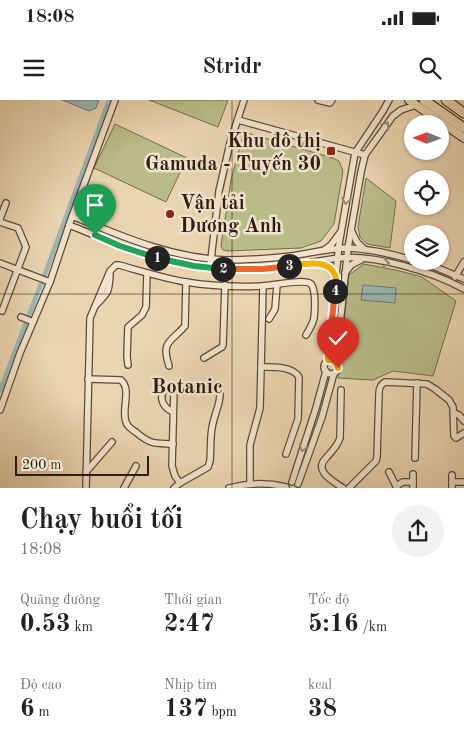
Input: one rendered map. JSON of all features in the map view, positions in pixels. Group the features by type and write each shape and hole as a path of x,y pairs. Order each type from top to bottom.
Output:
{"highway":[{"path":"446,100 464,113"},
{"path":"420,102 464,128"}],"main road":[{"path":"409,100 420,102 464,138"}],"street":[{"path":"0,410 45,280 71,220 115,100"},
{"path":"210,268 219,191 225,163 244,100"},
{"path":"318,100 330,103 332,100"},
{"path":"297,485 326,371 324,365 328,360 339,248 355,153 389,100"},
{"path":"297,485 324,410 334,373 338,368 336,362 346,258 365,156 393,116 401,110 420,102"},
{"path":"238,120 365,156"},
{"path":"2,311 26,247 18,228 0,220 6,203"},
{"path":"71,220 82,220 136,242 161,249 211,259 234,260 282,257 339,248 366,250 404,258"},
{"path":"71,220 79,229 120,246 162,260 210,268 263,269 338,258 364,259 426,272 464,289"},
{"path":"79,229 82,220"},
{"path":"323,250 331,245 342,229"},
{"path":"351,229 356,242 366,250"},
{"path":"344,275 352,265 364,259"},
{"path":"316,262 328,268 336,279"},
{"path":"452,282 464,262"},
{"path":"0,263 45,280"},
{"path":"86,488 90,318 110,271 116,265 186,282 224,286 309,283 312,285 315,295 314,316 306,335"},
{"path":"442,270 464,280"},
{"path":"128,365 128,327 142,314 146,307 148,273"},
{"path":"169,366 166,347 185,326 186,282"},
{"path":"269,319 274,313 276,305 277,285"},
{"path":"204,358 223,345 224,286"},
{"path":"250,484 250,445 260,408 263,286"},
{"path":"22,317 31,321"},
{"path":"328,360 336,362"},
{"path":"261,367 294,371 299,377 298,419 286,454"},
{"path":"326,371 334,373"},
{"path":"88,379 121,380 126,389 125,418 127,425 148,442 153,444 173,444"},
{"path":"349,488 376,461 379,388 382,384 391,382 427,384 449,400 453,407 454,436 456,438 464,433"},
{"path":"416,458 417,383"},
{"path":"174,488 208,467 212,426 220,402 219,385"},
{"path":"341,390 338,443 324,460 322,469 328,478 343,488"},
{"path":"316,408 324,410"},
{"path":"174,412 172,466 175,476 180,483"},
{"path":"454,413 464,421"},
{"path":"86,472 112,442"},
{"path":"124,488 136,466"},
{"path":"389,472 396,487 403,482 413,485 413,474"},
{"path":"452,475 452,485 464,482"},
{"path":"229,488 250,484 276,485 286,488 289,483 297,485"}],"green space":[{"path":"149,100 228,100 218,127"},
{"path":"115,124 187,158 166,202 94,168"},
{"path":"247,133 339,161 343,171 334,224 321,241 301,248 223,250 221,246 231,180 243,135"},
{"path":"366,178 396,201 390,248 367,244 360,237 358,227"},
{"path":"364,264 422,277 456,301 433,376 393,371 373,380 338,378 349,275"}],"water":[{"path":"62,100 99,100 96,108 89,111"},
{"path":"363,285 396,288 395,303 361,300"}],"waterway":[{"path":"0,391 109,100"}],"place":[{"name":"Khu đô thị Gamuda - Tuyến 30","path":"331,151"},
{"name":"Vận tải Dương Anh","path":"170,214"}],"district":[{"name":"Botanic","path":"187,386"}],"route":[{"path":"95,235 120,246 162,260 210,268 263,269 316,262 325,265 332,271 336,279 328,360 334,360 338,368"}]}
